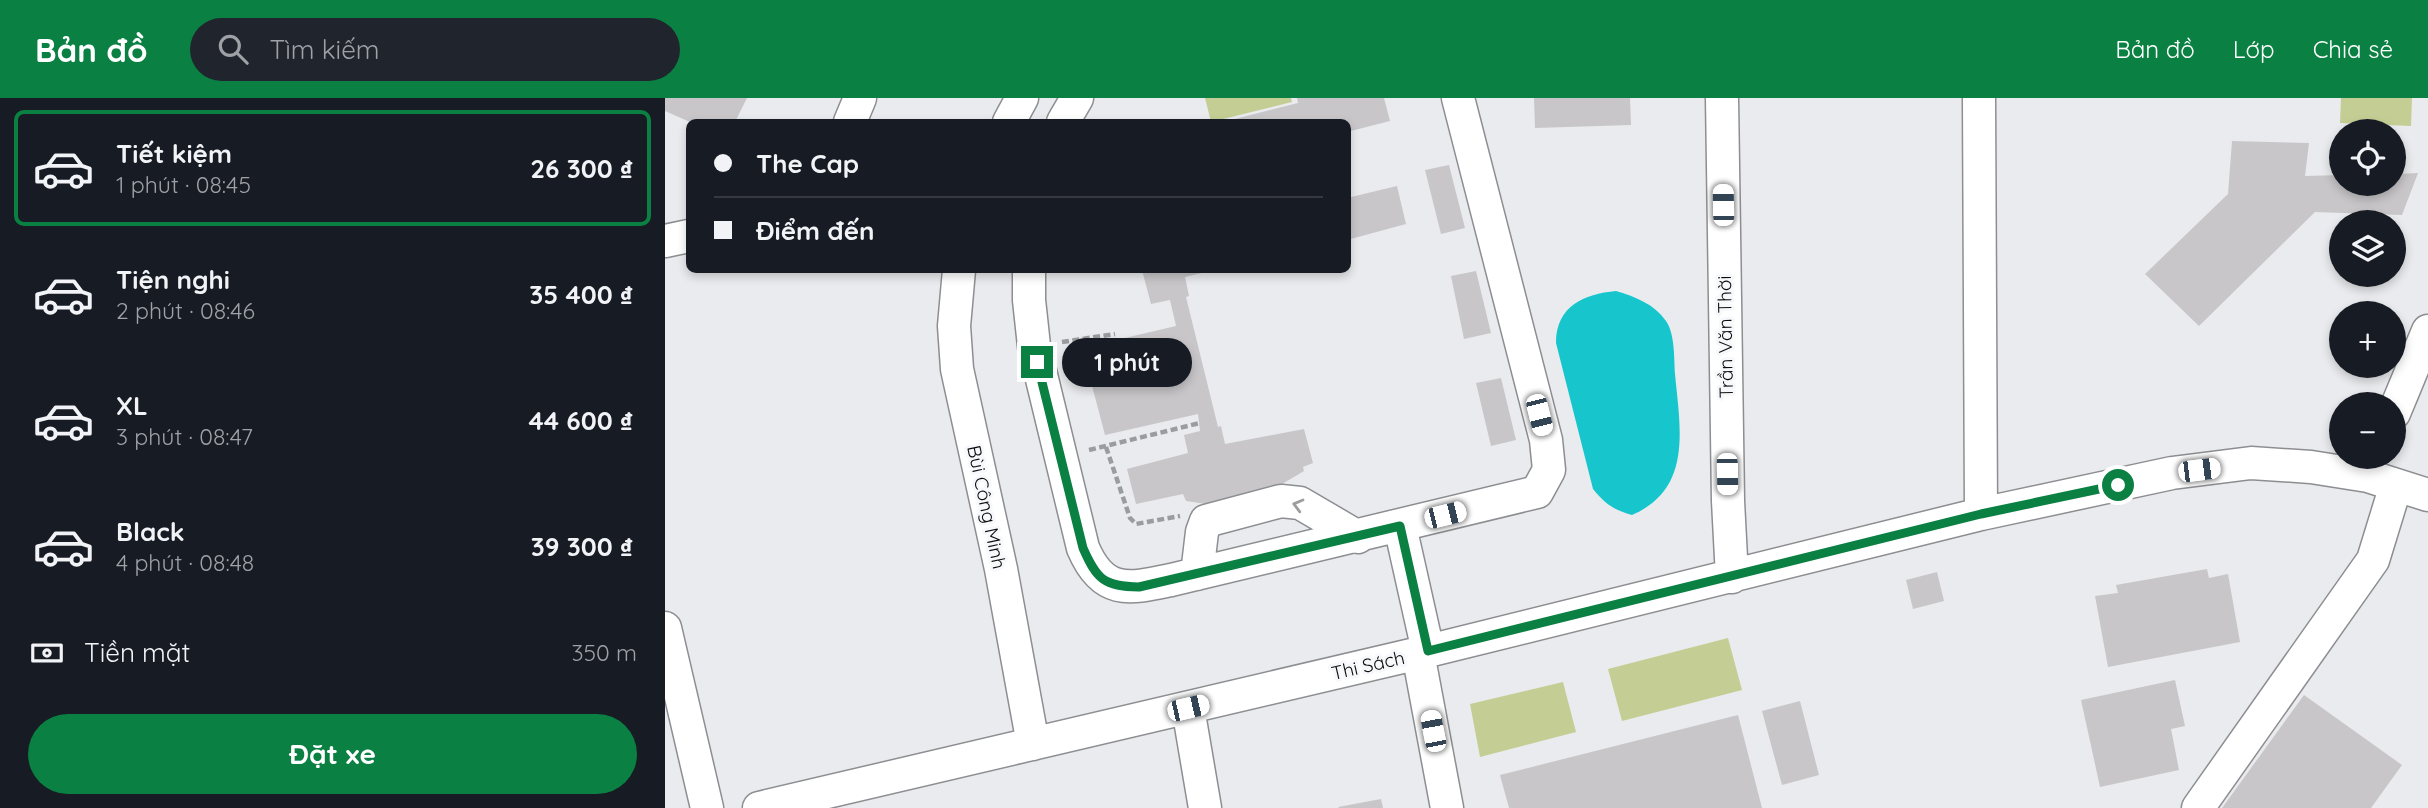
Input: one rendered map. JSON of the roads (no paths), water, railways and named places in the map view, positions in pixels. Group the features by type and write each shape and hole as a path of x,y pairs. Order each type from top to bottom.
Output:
{"street":[{"path":"850,119 860,98"},
{"path":"1011,119 1022,98"},
{"path":"1065,119 1077,98"},
{"path":"1029,273 1034,346 1083,548 1098,576 1115,586 1139,587 1198,574 1537,492 1549,470 1546,440 1458,98"},
{"name":"Trần Văn Thời","path":"1722,98 1728,500 1732,576"},
{"path":"1979,98 1981,514"},
{"path":"665,241 686,237"},
{"name":"Bùi Công Minh","path":"960,273 954,326 957,369 1001,569 1033,744"},
{"path":"2403,392 2428,331"},
{"name":"Thi Sách","path":"759,808 1423,652 1981,514 2172,473 2251,463 2380,472 2428,495"},
{"path":"2198,808 2373,561 2380,472"},
{"path":"1198,574 1202,532 1206,520 1281,501 1300,503 1358,537"},
{"path":"1400,526 1447,808"},
{"path":"665,628 707,808"},
{"path":"1188,708 1205,808"}],"water":[{"path":"1616,291 1650,306 1669,326 1674,346 1679,415 1680,435 1674,473 1665,490 1652,504 1632,515 1610,506 1593,489 1556,343 1561,320 1574,304 1593,295"}]}
